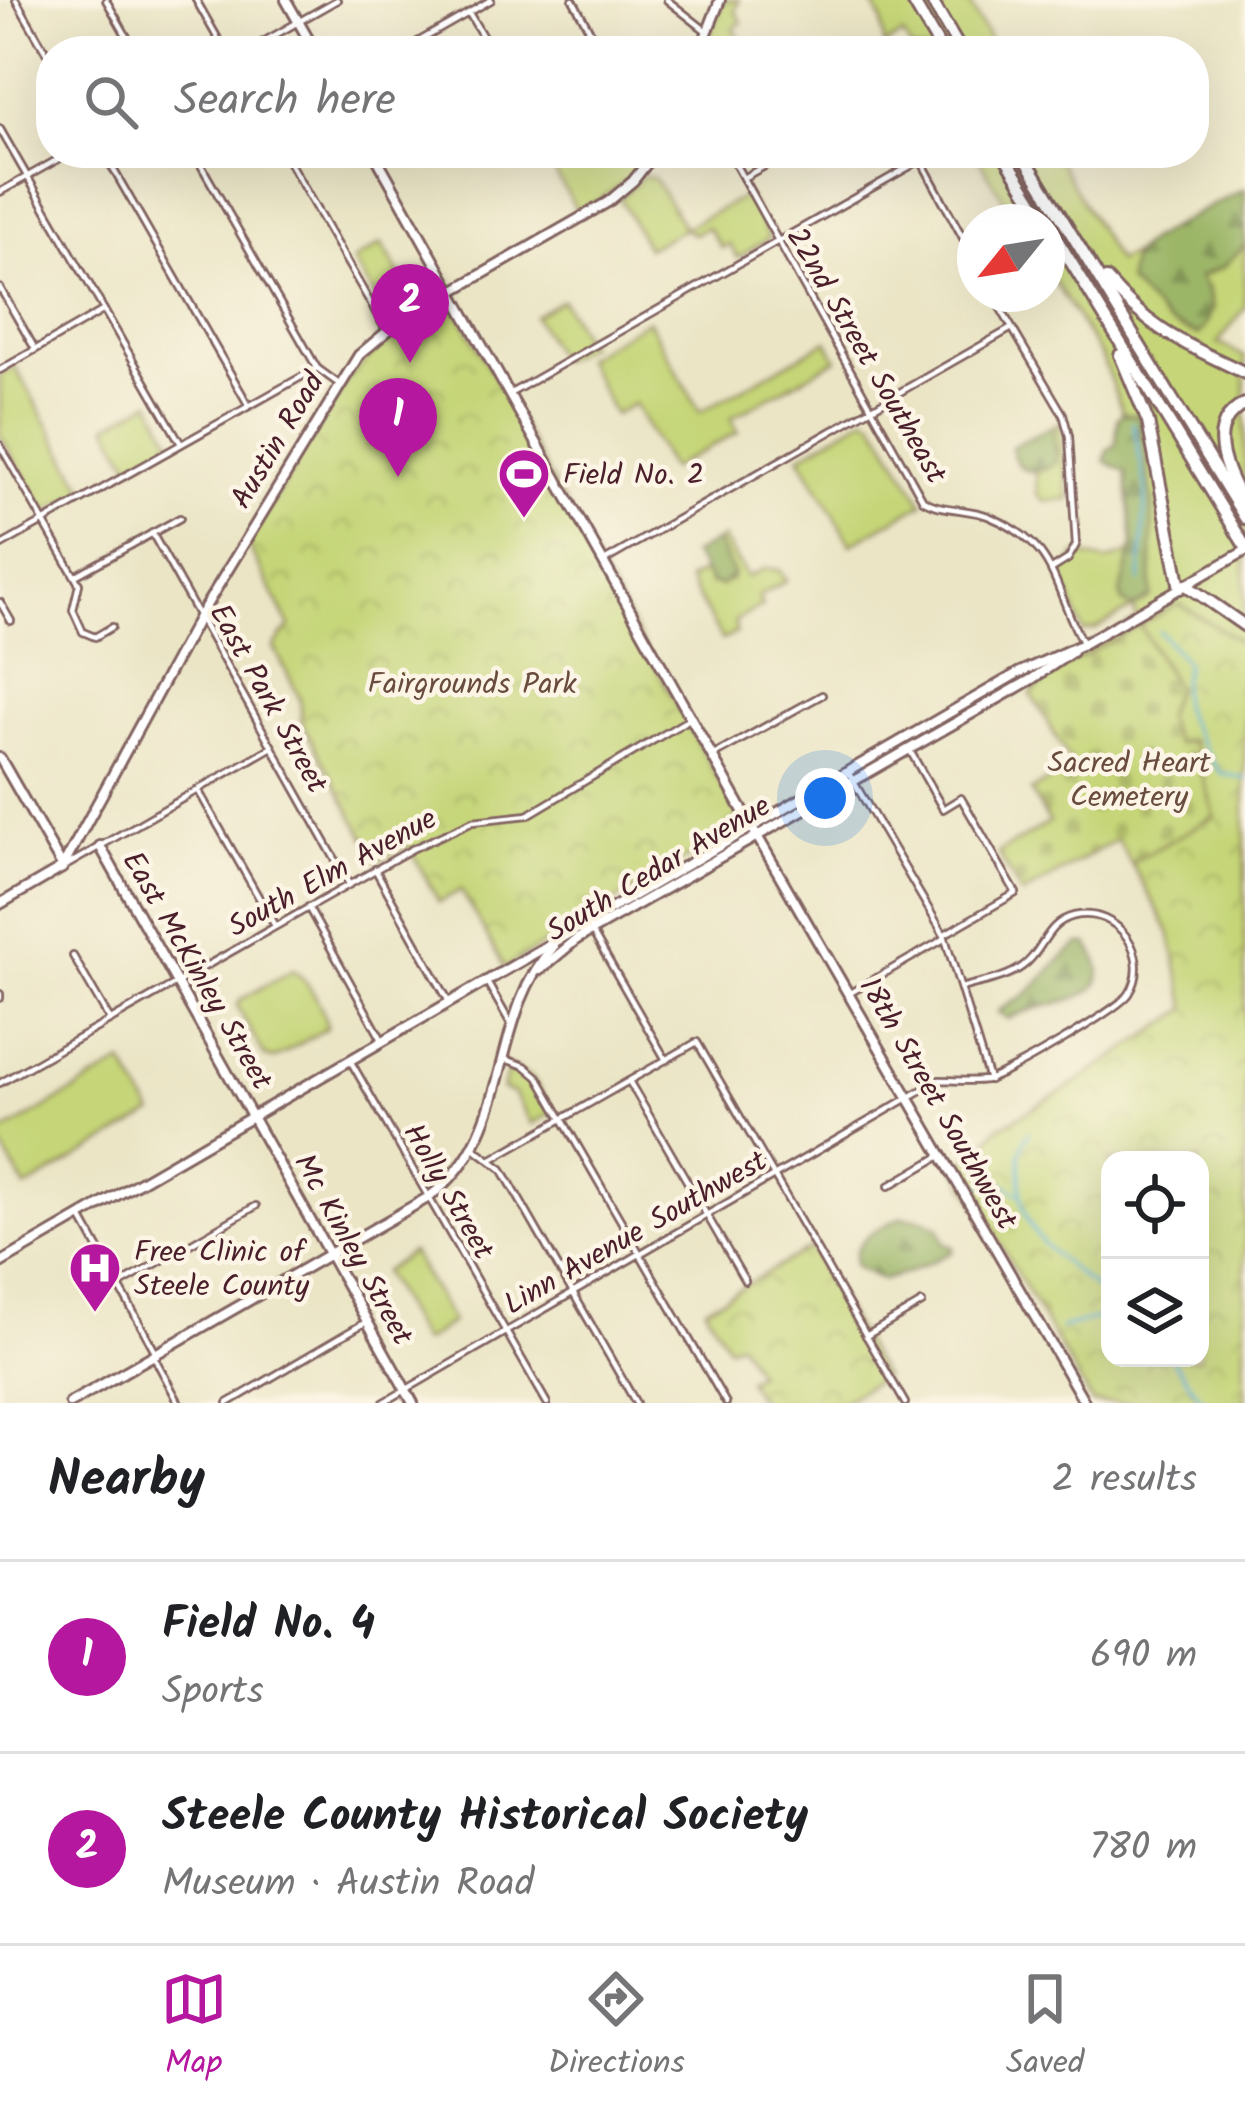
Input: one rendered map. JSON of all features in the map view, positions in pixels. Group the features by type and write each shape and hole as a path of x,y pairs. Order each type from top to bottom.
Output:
{"highway":[{"path":"912,0 933,36"},
{"path":"931,0 952,36"},
{"path":"1013,168 1035,204"},
{"path":"1031,168 1245,518"},
{"path":"1043,188 1106,279 1132,308 1181,344 1245,373"},
{"path":"1065,252 1245,548"},
{"path":"1074,267 1144,409 1183,586 1245,626"},
{"path":"1245,404 1227,417 1220,445 1245,506"}],"street":[{"path":"16,0 37,36"},
{"path":"106,0 126,36"},
{"path":"196,0 216,36"},
{"path":"286,0 306,36"},
{"path":"274,36 337,0"},
{"path":"428,36 491,0"},
{"path":"573,0 593,36"},
{"path":"667,0 707,31"},
{"path":"705,36 720,0"},
{"path":"469,13 482,36"},
{"path":"0,129 181,444"},
{"path":"0,193 43,168"},
{"path":"113,168 249,406"},
{"path":"203,168 317,368 339,384"},
{"path":"293,168 386,330"},
{"name":"18th Street Southwest","path":"383,168 754,832 1085,1403"},
{"name":"Austin Road","path":"62,868 199,617 359,355 386,330 613,198 641,168"},
{"name":"22nd Street Southeast","path":"737,168 927,504 996,519 1028,540 1052,569 1083,644"},
{"path":"743,178 761,168"},
{"path":"511,393 901,168"},
{"path":"925,168 957,227"},
{"path":"0,288 35,350"},
{"path":"0,370 104,310"},
{"path":"1003,312 1059,405 1069,436 1076,545 1068,560 1052,569"},
{"path":"604,561 1012,328"},
{"path":"0,546 317,368"},
{"path":"0,445 80,584 73,610 83,632 95,637 112,627"},
{"path":"75,576 180,518"},
{"name":"East Park Street","path":"152,533 349,884"},
{"name":"South Cedar Avenue","path":"851,776 1028,682 1245,548"},
{"path":"0,602 11,621"},
{"name":"South Cedar Avenue","path":"1,1261 851,776 1018,673 1083,644"},
{"path":"712,756 822,695"},
{"name":"South Elm Avenue","path":"0,1084 375,868 467,823 529,815 691,718"},
{"path":"0,904 272,747"},
{"path":"848,995 1016,893 961,798 943,809 909,749"},
{"path":"0,758 62,868"},
{"path":"851,776 944,937 989,1080 1121,1004 1136,976 1135,953 1128,937 1112,922 1075,916 1049,931 1019,969 961,988"},
{"path":"198,790 275,926"},
{"name":"East McKinley Street","path":"100,847 254,1118"},
{"path":"375,868 451,1005"},
{"path":"308,907 384,1043"},
{"path":"589,926 666,1060"},
{"name":"South Cedar Avenue","path":"506,973 521,970 534,976 589,926"},
{"path":"70,1403 88,1399 154,1354 428,1197 450,1179 474,1148 534,976 543,958 567,934"},
{"path":"73,956 110,1021"},
{"path":"488,983 513,1029"},
{"path":"492,1159 697,1042 905,1403"},
{"path":"505,1060 530,1069 726,1403"},
{"name":"Holly Street","path":"351,1062 543,1402"},
{"name":"Linn Avenue Southwest","path":"383,1403 939,1080 989,1080"},
{"path":"629,1081 745,1281"},
{"name":"Mc Kinley Street","path":"254,1118 412,1403"},
{"path":"474,1148 502,1169 636,1403"},
{"path":"889,1186 941,1155"},
{"path":"118,1285 256,1206"},
{"path":"81,1217 179,1403"},
{"path":"866,1336 922,1303"},
{"path":"228,1403 367,1322"}],"green space":[{"path":"724,0 739,0 735,11 742,22 734,28 739,36 710,36"},
{"path":"871,0 967,0 987,36 883,36 882,21"},
{"path":"552,168 639,168 633,176 579,214"},
{"path":"984,168 1063,168 1117,262 1133,254 1131,259 1168,323 1194,334 1213,310 1208,289 1198,276 1245,246 1245,308 1218,343 1245,357 1245,645 1179,604 1056,672 1035,692 1030,683 1137,619 1133,608 1083,632 1061,573 1079,554 1107,561 1132,552 1123,602 1153,507 1138,416 1123,413 1102,358 1065,299 1065,204 1007,204"},
{"path":"644,175 655,179 684,228 747,195 769,238 738,258 729,244 722,248 707,227 694,234 684,229 647,248 620,199"},
{"path":"1245,189 1245,245 1223,267 1199,277 1211,306 1204,328 1199,335 1168,323 1128,282 1134,254 1168,229"},
{"path":"382,244 416,304 389,319 353,261"},
{"name":"Fairgrounds Park","path":"451,299 743,824 505,968 461,890 439,902 408,845 378,861 302,723 300,699 274,647 290,626 247,544 349,378 394,333"},
{"path":"562,300 587,345 559,361 534,316"},
{"path":"648,320 700,412 827,341 837,359 731,418 738,432 670,469 634,404 614,414 584,358"},
{"path":"15,367 86,491 46,512 0,435 0,375"},
{"path":"151,401 172,442 131,466 108,425"},
{"path":"1123,413 1138,415 1142,427 1153,507 1151,597 1133,608 1123,602 1121,594 1133,543 1126,472 1105,461 1108,450 1116,445 1118,418"},
{"path":"866,417 874,421 923,503 851,544 800,456"},
{"path":"1060,423 1069,500 1044,501 1037,493 1036,472 1050,467 1057,454 1053,426"},
{"path":"1053,426 1057,461 1042,470 1022,468 1012,447"},
{"path":"722,538 747,577 766,568 779,570 786,581 758,597 762,606 735,621 736,633 722,640 688,580 704,572 710,584 731,580 717,541"},
{"path":"717,541 733,574 721,586 710,583 693,554"},
{"path":"1179,604 1245,645 1245,1403 1092,1403 955,1166 983,1149 996,1129 1070,1087 1187,1009 1169,931 1131,863 1215,816 1192,741 1176,744 1165,717 1175,687 1140,625"},
{"name":"Sacred Heart Cemetery","path":"1140,625 1175,687 1165,717 1176,744 1192,741 1215,816 1131,863 1117,839 1022,895 998,853 1049,823 1031,791 1073,766 1031,694 1055,672"},
{"path":"1080,944 1088,944 1099,965 1099,980 1091,990 1008,1019 998,1012 1025,995"},
{"path":"293,970 315,996 327,1028 274,1059 265,1057 237,1006"},
{"path":"123,1063 153,1114 26,1188 0,1144 0,1134"},
{"path":"510,1066 533,1079 553,1112 532,1124 513,1093 502,1089"},
{"path":"902,1217 938,1227 952,1252 882,1280 855,1266 862,1241"},
{"path":"810,1248 883,1377 839,1403 761,1403 747,1380 757,1373 739,1342 728,1347 705,1308"},
{"path":"411,1252 452,1322 425,1341 383,1272"}],"waterway":[{"path":"1133,423 1146,490 1140,582"},
{"path":"1159,631 1186,663 1184,710 1211,761 1221,773 1245,779"},
{"path":"1029,1132 1020,1165 1030,1225 1053,1253 1101,1294"},
{"path":"973,1186 1002,1182 1019,1194"},
{"path":"1061,1328 1101,1317"},
{"path":"1178,1367 1205,1403"}],"place":[{"name":"Steele County Historical Society","path":"410,363"},
{"name":"Field No. 4","path":"398,477"},
{"name":"Field No. 2","path":"524,520"},
{"name":"Free Clinic of Steele County","path":"95,1314"}]}
